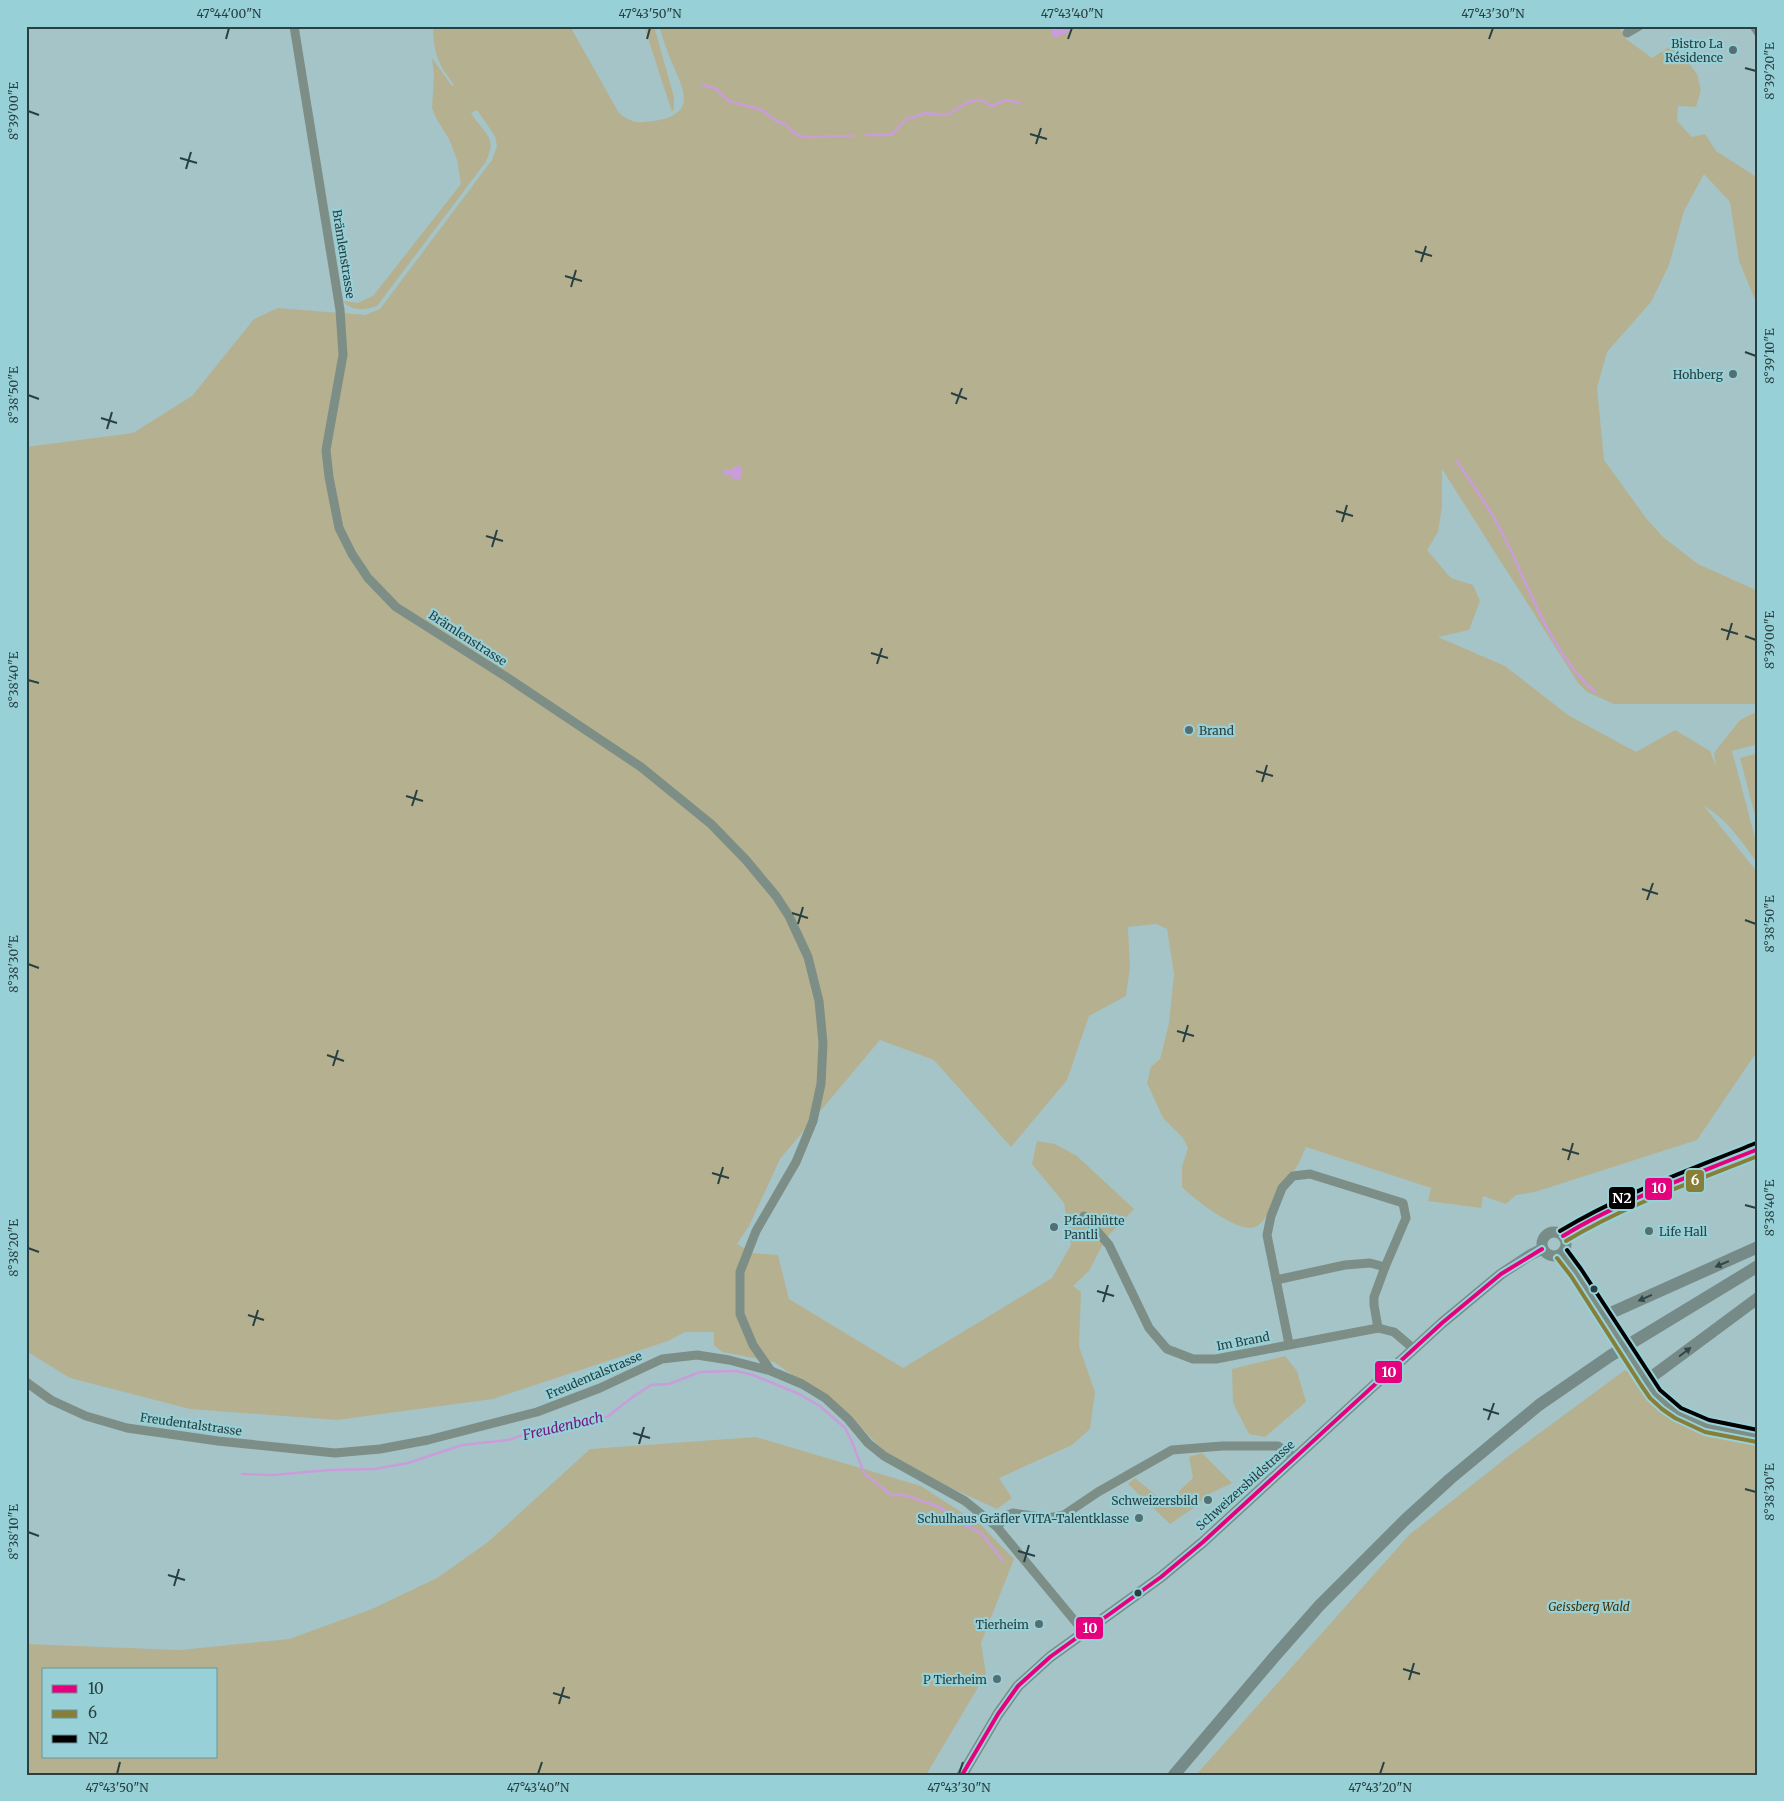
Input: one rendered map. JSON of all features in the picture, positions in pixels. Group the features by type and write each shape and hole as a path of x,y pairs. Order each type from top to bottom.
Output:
{"highway":[{"path":"1604,1316 1758,1247"},
{"path":"1174,1775 1275,1656 1357,1566 1425,1502 1539,1404 1758,1266"},
{"path":"1639,1341 1758,1275"},
{"path":"1646,1381 1758,1298"}],"main road":[{"path":"1563,1236 1586,1222 1628,1203 1758,1149"},
{"path":"1558,1232 1563,1236 1566,1247 1562,1254 1551,1256 1542,1249 1542,1240 1548,1233 1558,1232"},
{"name":"Schweizersbildstrasse","path":"962,1775 998,1714 1018,1686 1050,1657 1161,1577 1295,1458 1442,1323 1501,1274 1542,1249"}],"street":[{"name":"Brämlenstrasse","path":"294,26 340,310 343,355 326,450 332,498 339,528 352,554 368,578 396,607 641,767 711,824 746,860 776,896 790,916 808,957 818,1001 823,1043 821,1084 813,1121 796,1162 756,1231 740,1272 740,1314 753,1345 771,1371"},
{"path":"1627,33 1639,26"},
{"path":"1754,26 1758,32"},
{"path":"1289,1344 1267,1236 1270,1216 1282,1188 1294,1176 1310,1174 1403,1203 1406,1218 1385,1267 1374,1297 1374,1305 1378,1328 1394,1332 1414,1349"},
{"name":"Im Brand","path":"1084,1216 1109,1245 1149,1328 1167,1349 1193,1359 1216,1359 1378,1328"},
{"path":"1562,1254 1576,1272 1655,1394 1666,1404 1693,1421 1719,1430 1758,1436"},
{"path":"1276,1280 1345,1265 1370,1263 1385,1267"},
{"name":"Freudentalstrasse","path":"26,1382 51,1400 86,1416 127,1428 218,1442 336,1453 380,1450 428,1440 537,1412 600,1388 662,1360 696,1355 730,1360 771,1371 802,1384 825,1398 848,1419 868,1443 884,1456 965,1501 997,1526 1084,1632"},
{"path":"997,1526 1008,1515 1013,1513 1048,1518 1064,1515 1098,1492 1172,1450 1222,1446 1278,1446 1295,1458"}],"green space":[{"path":"433,26 570,26 619,113 629,120 642,122 671,116 679,111 683,105 683,90 659,26 1618,26 1626,39 1652,58 1674,44 1697,74 1701,90 1696,107 1678,106 1677,121 1692,137 1705,134 1716,151 1758,178 1758,307 1739,261 1730,202 1704,174 1684,211 1669,265 1651,302 1607,352 1597,388 1604,460 1646,518 1663,537 1698,564 1758,591 1758,704 1614,704 1587,692 1578,683 1442,469 1442,507 1438,532 1427,550 1451,578 1473,585 1480,601 1469,630 1438,637 1505,666 1568,715 1636,752 1675,730 1710,751 1716,766 1714,753 1740,720 1758,711 1758,744 1732,751 1758,849 1758,864 1727,824 1704,806 1758,873 1758,1050 1697,1140 1535,1192 1516,1195 1506,1204 1483,1196 1481,1208 1428,1201 1431,1188 1306,1147 1296,1168 1278,1188 1264,1220 1255,1227 1247,1228 1238,1225 1217,1214 1182,1187 1182,1167 1188,1148 1183,1138 1163,1118 1147,1083 1151,1067 1160,1059 1169,1023 1174,974 1167,929 1156,924 1128,927 1130,967 1126,996 1089,1016 1067,1080 1011,1147 934,1060 880,1040 780,1159 749,1226 737,1244 753,1253 778,1255 789,1299 903,1368 1052,1278 1071,1245 1064,1203 1032,1164 1037,1141 1055,1144 1077,1156 1134,1209 1106,1238 1089,1271 1073,1286 1081,1292 1079,1346 1095,1392 1090,1429 1072,1445 999,1478 1012,1498 997,1509 949,1487 885,1452 850,1416 774,1362 722,1352 714,1345 714,1332 685,1332 668,1341 493,1399 337,1420 190,1409 70,1378 26,1351 26,447 133,433 192,396 254,319 278,308 365,315 380,309 492,160 497,146 495,136 477,110 471,113 490,141 491,147 485,163 377,306 359,309 347,305 343,301 358,303 373,296 461,184 457,160 449,139 432,108 434,76 432,58 452,86 454,85 438,58 434,44"},
{"path":"644,26 654,26 674,97 672,112"},
{"path":"1758,753 1758,827 1740,758"},
{"path":"1285,1356 1297,1371 1306,1402 1265,1437 1249,1434 1233,1403 1232,1369"},
{"name":"Geissberg Wald","path":"1625,1370 1646,1381 1655,1394 1693,1421 1758,1436 1758,1775 1196,1775 1409,1535 1511,1454"},
{"path":"756,1437 921,1486 981,1525 1014,1559 981,1643 986,1674 926,1775 26,1775 26,1644 180,1650 289,1639 372,1609 437,1578 488,1542 590,1449"},
{"path":"1202,1453 1232,1483 1207,1495 1195,1507 1170,1524 1128,1484 1135,1478 1163,1501 1176,1494 1193,1478 1189,1457"}],"shaded area":[{"path":"1051,26 1072,27 1071,30 1054,38 1051,35"},
{"path":"738,465 742,471 740,480 731,478 730,474 724,476 724,470 731,470"}],"waterway":[{"path":"702,85 715,88 729,101 762,110 776,121 787,125 794,133 803,137 853,136"},
{"path":"866,135 891,135 905,120 925,113 947,115 968,102 981,100 992,106 1005,100 1020,103"},
{"path":"1457,461 1498,526 1556,644 1567,661 1595,692"},
{"name":"Freudenbach","path":"242,1474 273,1475 329,1470 375,1469 408,1463 462,1445 508,1440 532,1432 599,1417 607,1417 651,1385 669,1384 700,1372 736,1371 753,1375 799,1394 820,1406 845,1428 864,1473 891,1495 904,1495 940,1507 954,1520 981,1533 1003,1561"}],"transit line":[{"name":"N2","path":"1560,1231 1631,1194 1756,1143"},
{"name":"10","path":"1563,1236 1634,1199 1758,1149"},
{"name":"6","path":"1566,1241 1636,1205 1758,1156"},
{"name":"10","path":"962,1775 998,1714 1018,1686 1050,1657 1161,1577 1203,1542 1442,1323 1501,1274 1542,1249"},
{"name":"N2","path":"1567,1250 1660,1390 1681,1408 1709,1420 1758,1430"},
{"name":"6","path":"1557,1258 1571,1276 1650,1398 1675,1418 1705,1432 1757,1442"}],"place":[{"name":"Bistro La Résidence","path":"1733,50"},
{"name":"Hohberg","path":"1733,374"},
{"name":"Brand","path":"1189,730"},
{"name":"Pfadihütte Pantli","path":"1054,1227"},
{"name":"Life Hall","path":"1649,1231"},
{"name":"Schweizersbild","path":"1208,1500"},
{"name":"Schulhaus Gräfler VITA-Talentklasse","path":"1139,1518"},
{"name":"Tierheim","path":"1039,1624"},
{"name":"P Tierheim","path":"997,1679"}]}
